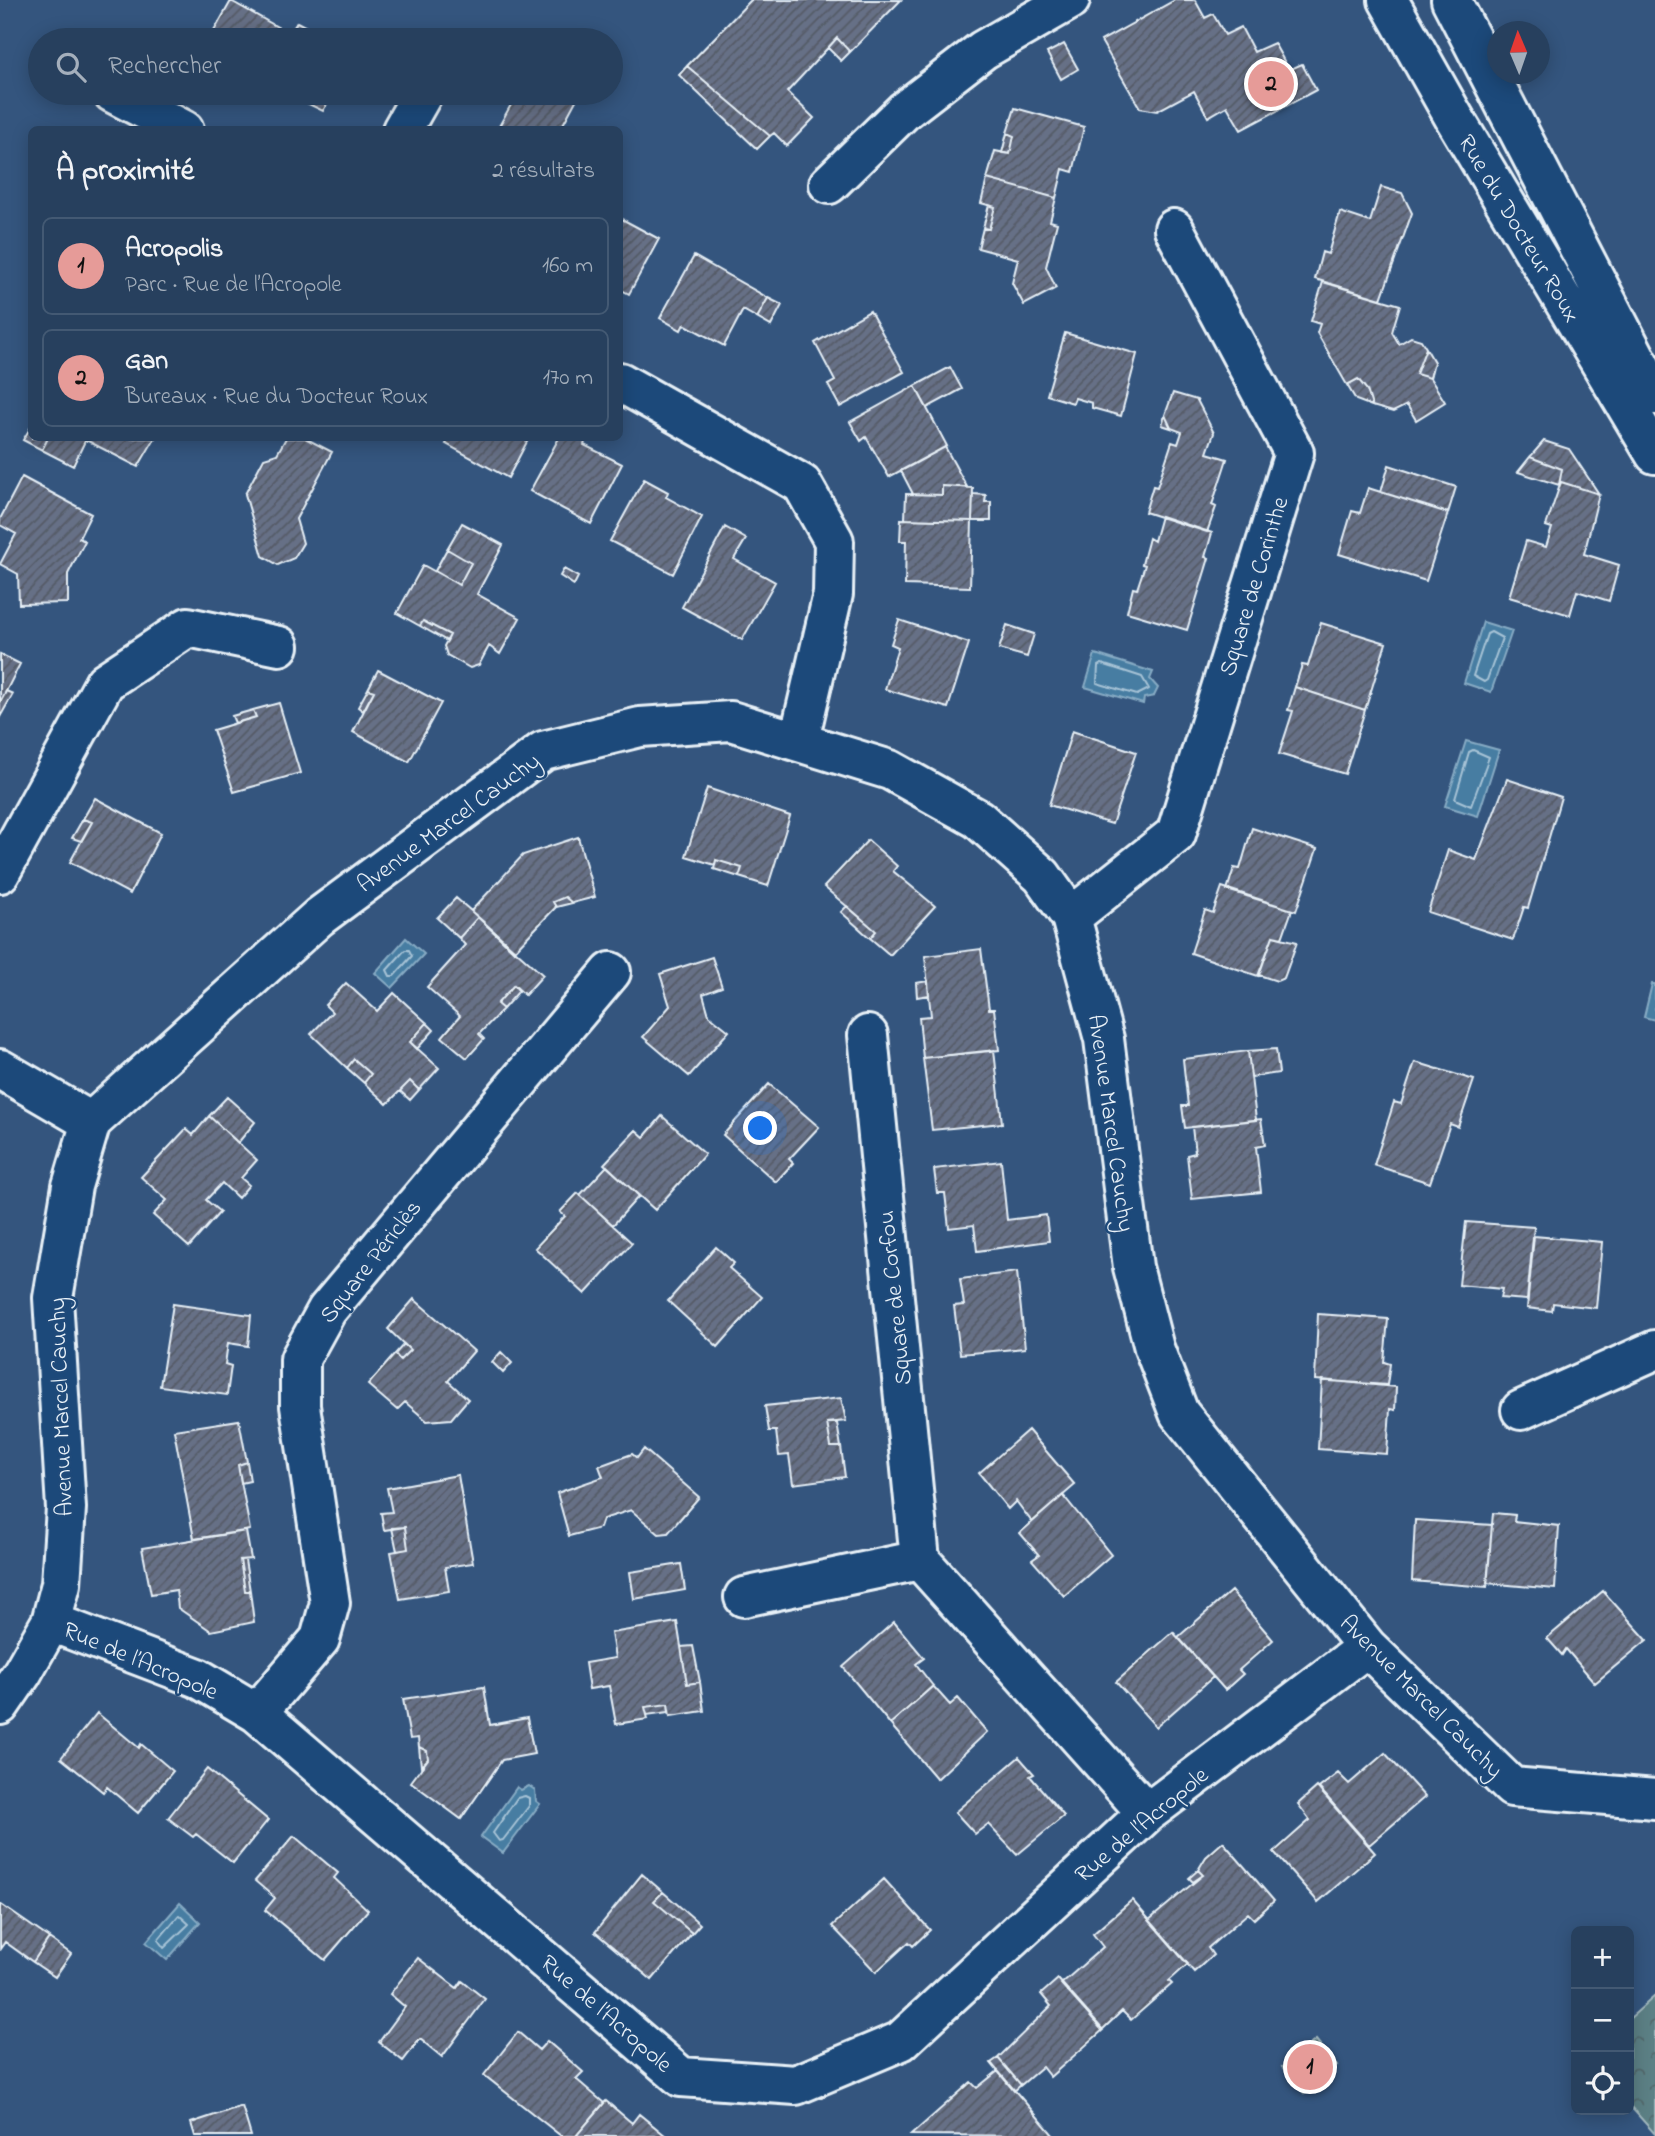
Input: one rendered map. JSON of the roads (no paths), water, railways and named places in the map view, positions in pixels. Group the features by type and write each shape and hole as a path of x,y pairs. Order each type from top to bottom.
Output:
{"street":[{"path":"829,184 904,111 983,50 1070,0"},
{"name":"Rue du Docteur Roux","path":"1388,0 1455,119 1655,454"},
{"name":"Rue du Docteur Roux","path":"1451,0 1655,395"},
{"path":"136,105 176,126"},
{"path":"403,126 416,105"},
{"name":"Square de Corinthe","path":"1071,917 1176,834 1294,453 1174,229"},
{"path":"623,384 802,484 834,541 833,594 799,740"},
{"path":"0,873 105,682 188,627 279,646"},
{"name":"Avenue Marcel Cauchy","path":"0,1705 51,1622 61,1584 66,1508 53,1298 72,1186 91,1122 319,917 543,751 640,727 731,721 890,770 978,819 1042,876 1071,917 1104,1039 1133,1267 1154,1348 1179,1413 1367,1647 1512,1787 1655,1799"},
{"name":"Square Périclès","path":"257,1713 320,1639 330,1603 305,1458 300,1406 300,1359 327,1310 611,972"},
{"name":"Square de Corfou","path":"868,1035 920,1560"},
{"path":"0,1069 91,1122"},
{"path":"1521,1410 1655,1350"},
{"path":"744,1597 920,1560 1147,1813"},
{"name":"Rue de l’Acropole","path":"51,1622 198,1678 257,1713 681,2077 796,2085 901,2041 1147,1813 1367,1647"}],"water":[{"path":"1483,622 1512,631 1491,692 1464,683"},
{"path":"1095,654 1153,672 1150,679 1158,688 1154,696 1144,698 1143,704 1085,687"},
{"path":"1466,741 1499,750 1478,816 1445,806"},
{"path":"406,938 424,954 392,988 375,973"},
{"path":"1652,984 1655,984 1655,1020 1644,1017"},
{"path":"529,1786 535,1790 536,1801 540,1804 503,1853 481,1837 517,1787 521,1790"},
{"path":"180,1903 200,1922 167,1960 146,1942"}],"place":[{"name":"Gan","path":"1271,84"},
{"name":"Acropolis","path":"1310,2067"}]}
